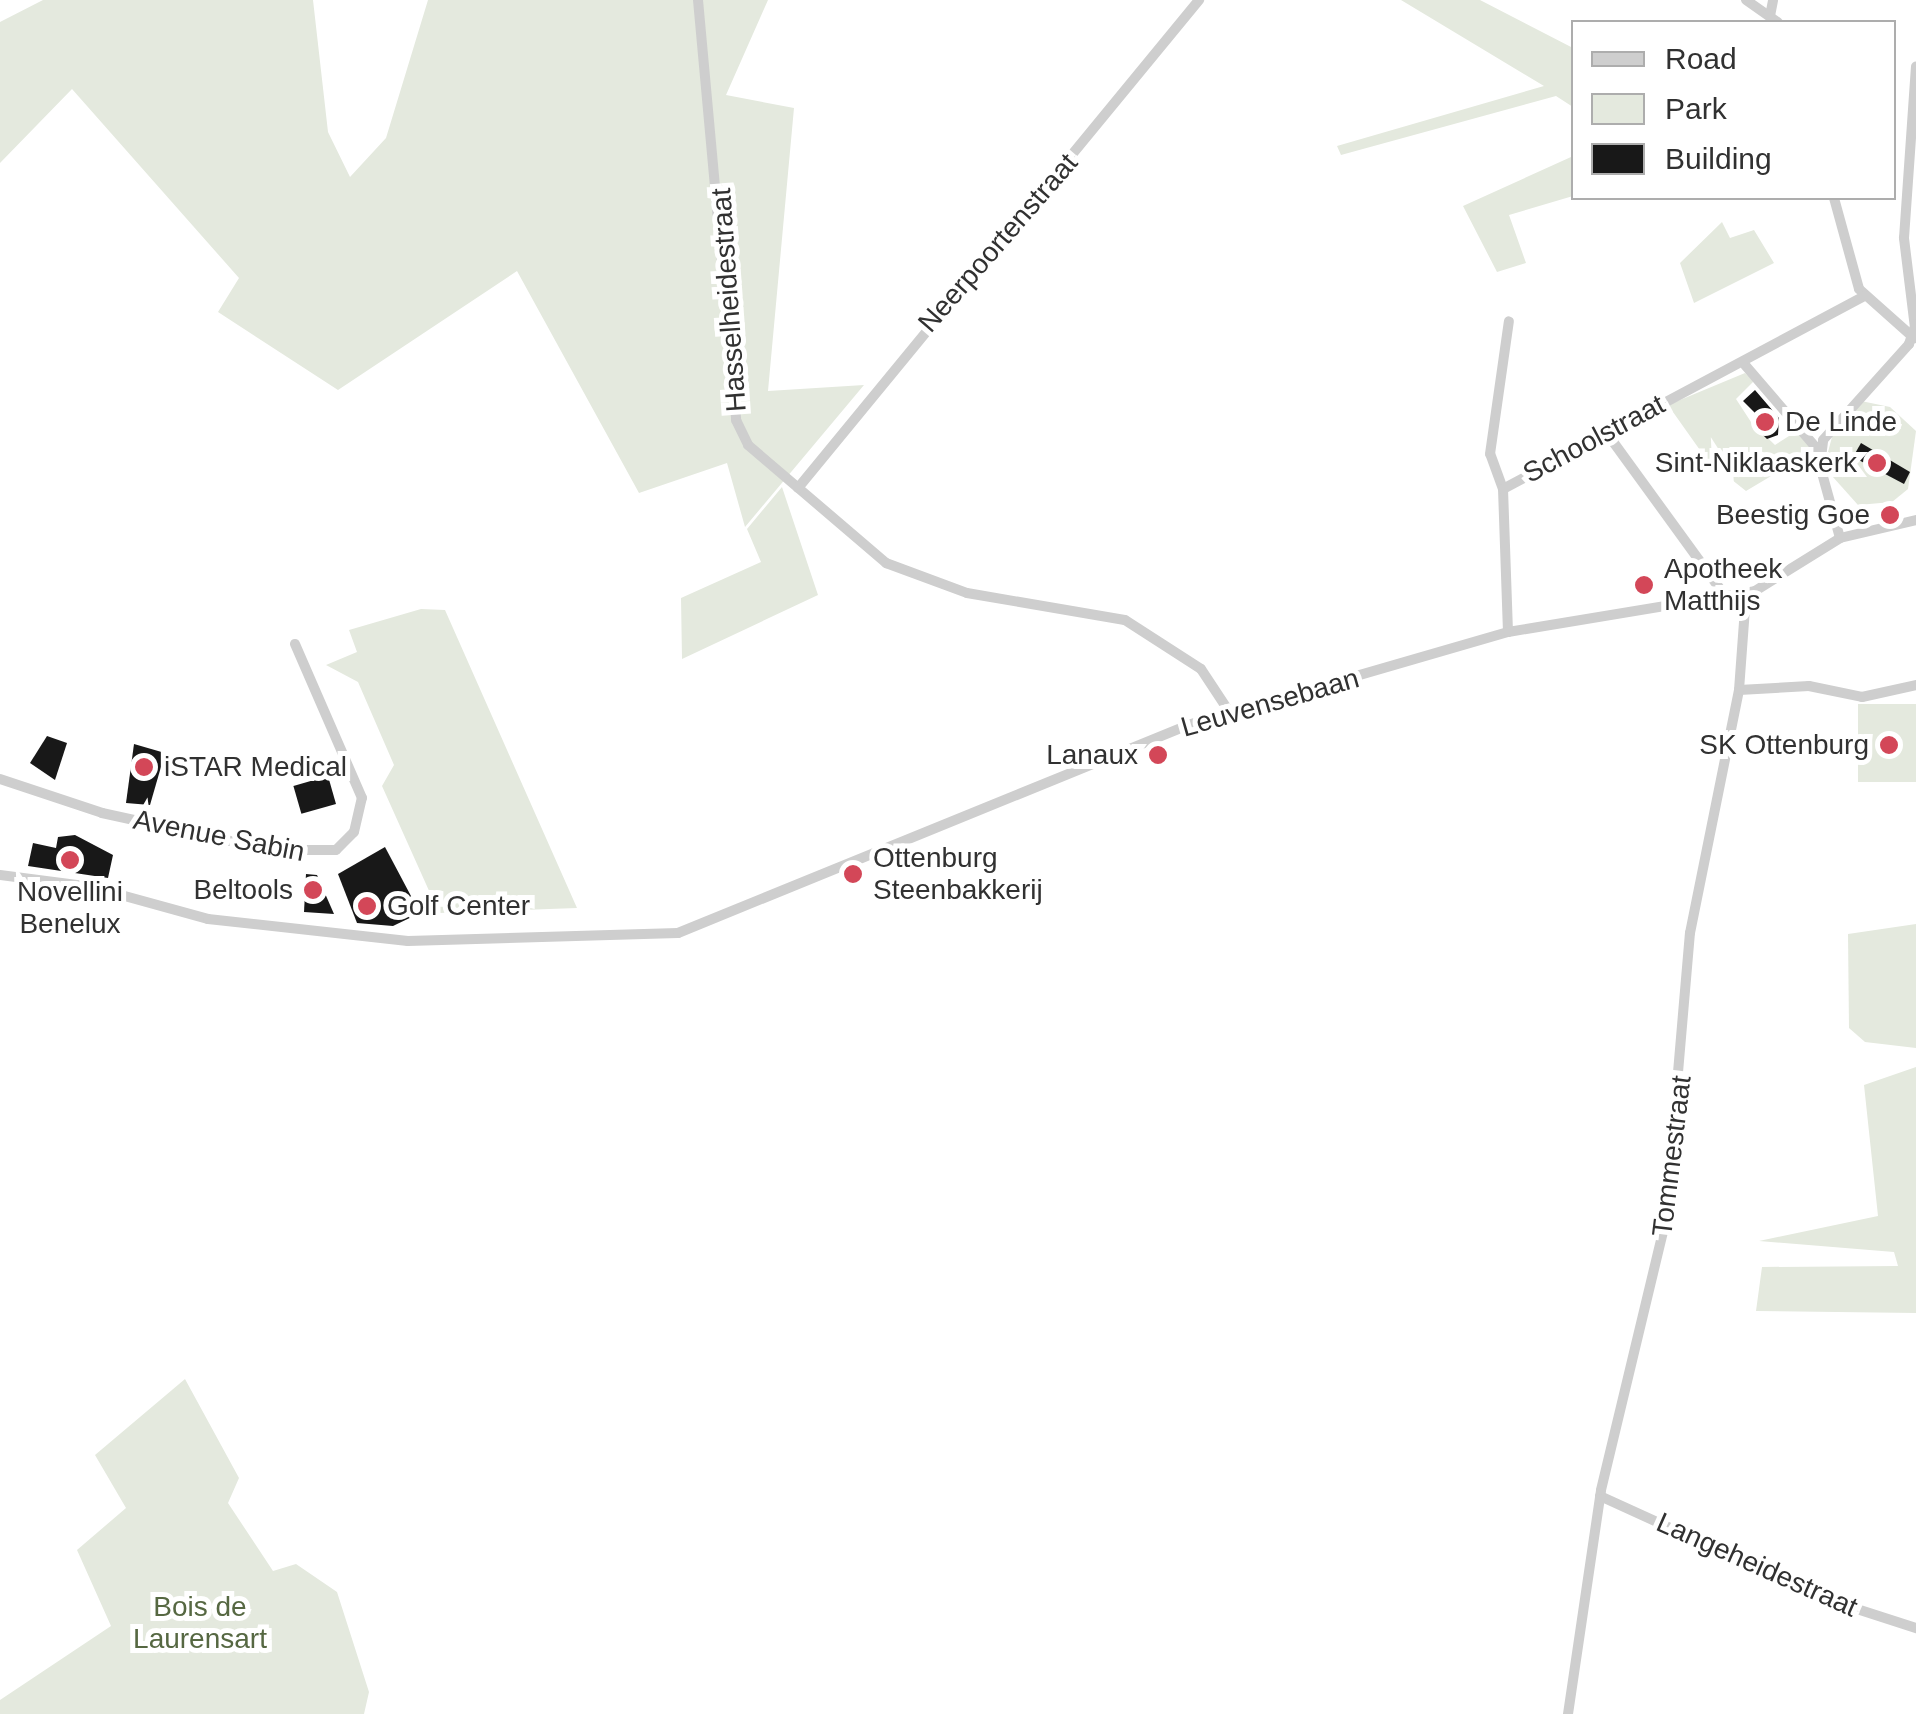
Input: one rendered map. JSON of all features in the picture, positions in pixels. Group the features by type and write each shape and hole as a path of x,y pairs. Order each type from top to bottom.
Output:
{"street":[{"name":"Hasselheidestraat","path":"698,0 736,420 748,445 886,563 967,593 1125,620 1156,634 1202,669 1230,713"},
{"name":"Neerpoortenstraat","path":"798,488 1199,0"},
{"path":"1746,0 1774,19"},
{"path":"1773,0 1774,19"},
{"path":"1819,451 1830,428 1915,332 1904,238 1900,113 1916,66"},
{"path":"1835,200 1865,296 1915,332"},
{"name":"Schoolstraat","path":"1508,632 1503,489 1606,432 1746,365 1865,296"},
{"path":"1503,489 1490,454 1509,322"},
{"path":"1746,365 1809,429 1819,451 1840,538"},
{"path":"1809,429 1830,428"},
{"path":"1606,432 1723,592"},
{"path":"1746,594 1840,538 1916,520"},
{"name":"Leuvensebaan","path":"0,875 92,886 180,915 346,936 462,945 638,939 698,928 893,851 1010,791 1230,713 1508,632 1723,592 1746,594"},
{"name":"Tommestraat","path":"1568,1714 1600,1496 1654,1291 1680,1104 1690,932 1739,690 1746,594"},
{"name":"Avenue Sabin","path":"0,778 102,814 272,850 336,850 354,832 362,798 295,644"},
{"path":"1739,690 1810,686 1862,696 1916,684"},
{"name":"Langeheidestraat","path":"1600,1496 1826,1599 1916,1628"}],"green space":[{"path":"43,0 313,0 328,132 350,177 386,138 428,0 768,0 726,95 794,108 768,391 864,385 745,527 727,463 639,493 517,271 338,390 218,312 239,278 72,89 0,163 0,22"},
{"path":"1401,0 1480,0 1571,47 1571,106 1556,96 1341,155 1337,146 1544,86"},
{"path":"1571,157 1571,197 1509,215 1526,263 1497,272 1463,206"},
{"path":"1722,222 1730,238 1754,230 1774,263 1694,303 1680,263"},
{"path":"1745,373 1754,381 1736,399 1751,422 1775,445 1800,429 1813,451 1746,491 1707,460 1668,405"},
{"path":"1861,401 1890,407 1916,431 1908,489 1892,502 1858,505 1824,467 1832,437"},
{"path":"782,487 818,595 682,659 681,598 761,562 747,529"},
{"path":"421,609 445,610 577,908 439,913 382,786 394,765 358,682 326,665 357,652 349,630"},
{"name":"SK Ottenburg","path":"1858,704 1916,704 1916,782 1858,782"},
{"path":"1916,924 1916,1048 1865,1042 1849,1028 1848,934"},
{"path":"1916,1067 1916,1313 1756,1311 1762,1267 1898,1266 1894,1252 1759,1241 1878,1216 1864,1085"},
{"name":"Bois de Laurensart","path":"185,1379 239,1478 228,1503 273,1571 296,1564 337,1592 369,1692 364,1714 0,1714 0,1700 111,1626 77,1550 126,1508 95,1455"}],"building":[{"name":"De Linde","path":"1755,390 1779,418 1778,435 1767,439 1752,424 1759,417 1743,401"},
{"name":"Sint-Niklaaskerk","path":"1861,443 1910,472 1904,484 1853,457"},
{"path":"47,736 67,743 55,780 30,763"},
{"name":"iSTAR Medical","path":"134,744 165,753 150,805 126,803"},
{"path":"328,776 336,804 301,814 293,786"},
{"name":"Novellini Benelux","path":"75,835 113,855 108,878 28,866 33,843 56,848 58,837"},
{"path":"385,847 420,913 393,926 357,923 338,874"},
{"name":"Beltools","path":"306,874 317,875 334,914 304,912"}],"place":[{"name":"De Linde","path":"1765,422"},
{"name":"Sint-Niklaaskerk","path":"1877,463"},
{"name":"Beestig Goe","path":"1890,515"},
{"name":"Apotheek Matthijs","path":"1644,585"},
{"name":"SK Ottenburg","path":"1889,745"},
{"name":"Lanaux","path":"1158,755"},
{"name":"iSTAR Medical","path":"144,767"},
{"name":"Novellini Benelux","path":"70,860"},
{"name":"Ottenburg Steenbakkerij","path":"853,874"},
{"name":"Beltools","path":"313,890"},
{"name":"Golf Center","path":"367,906"}]}
